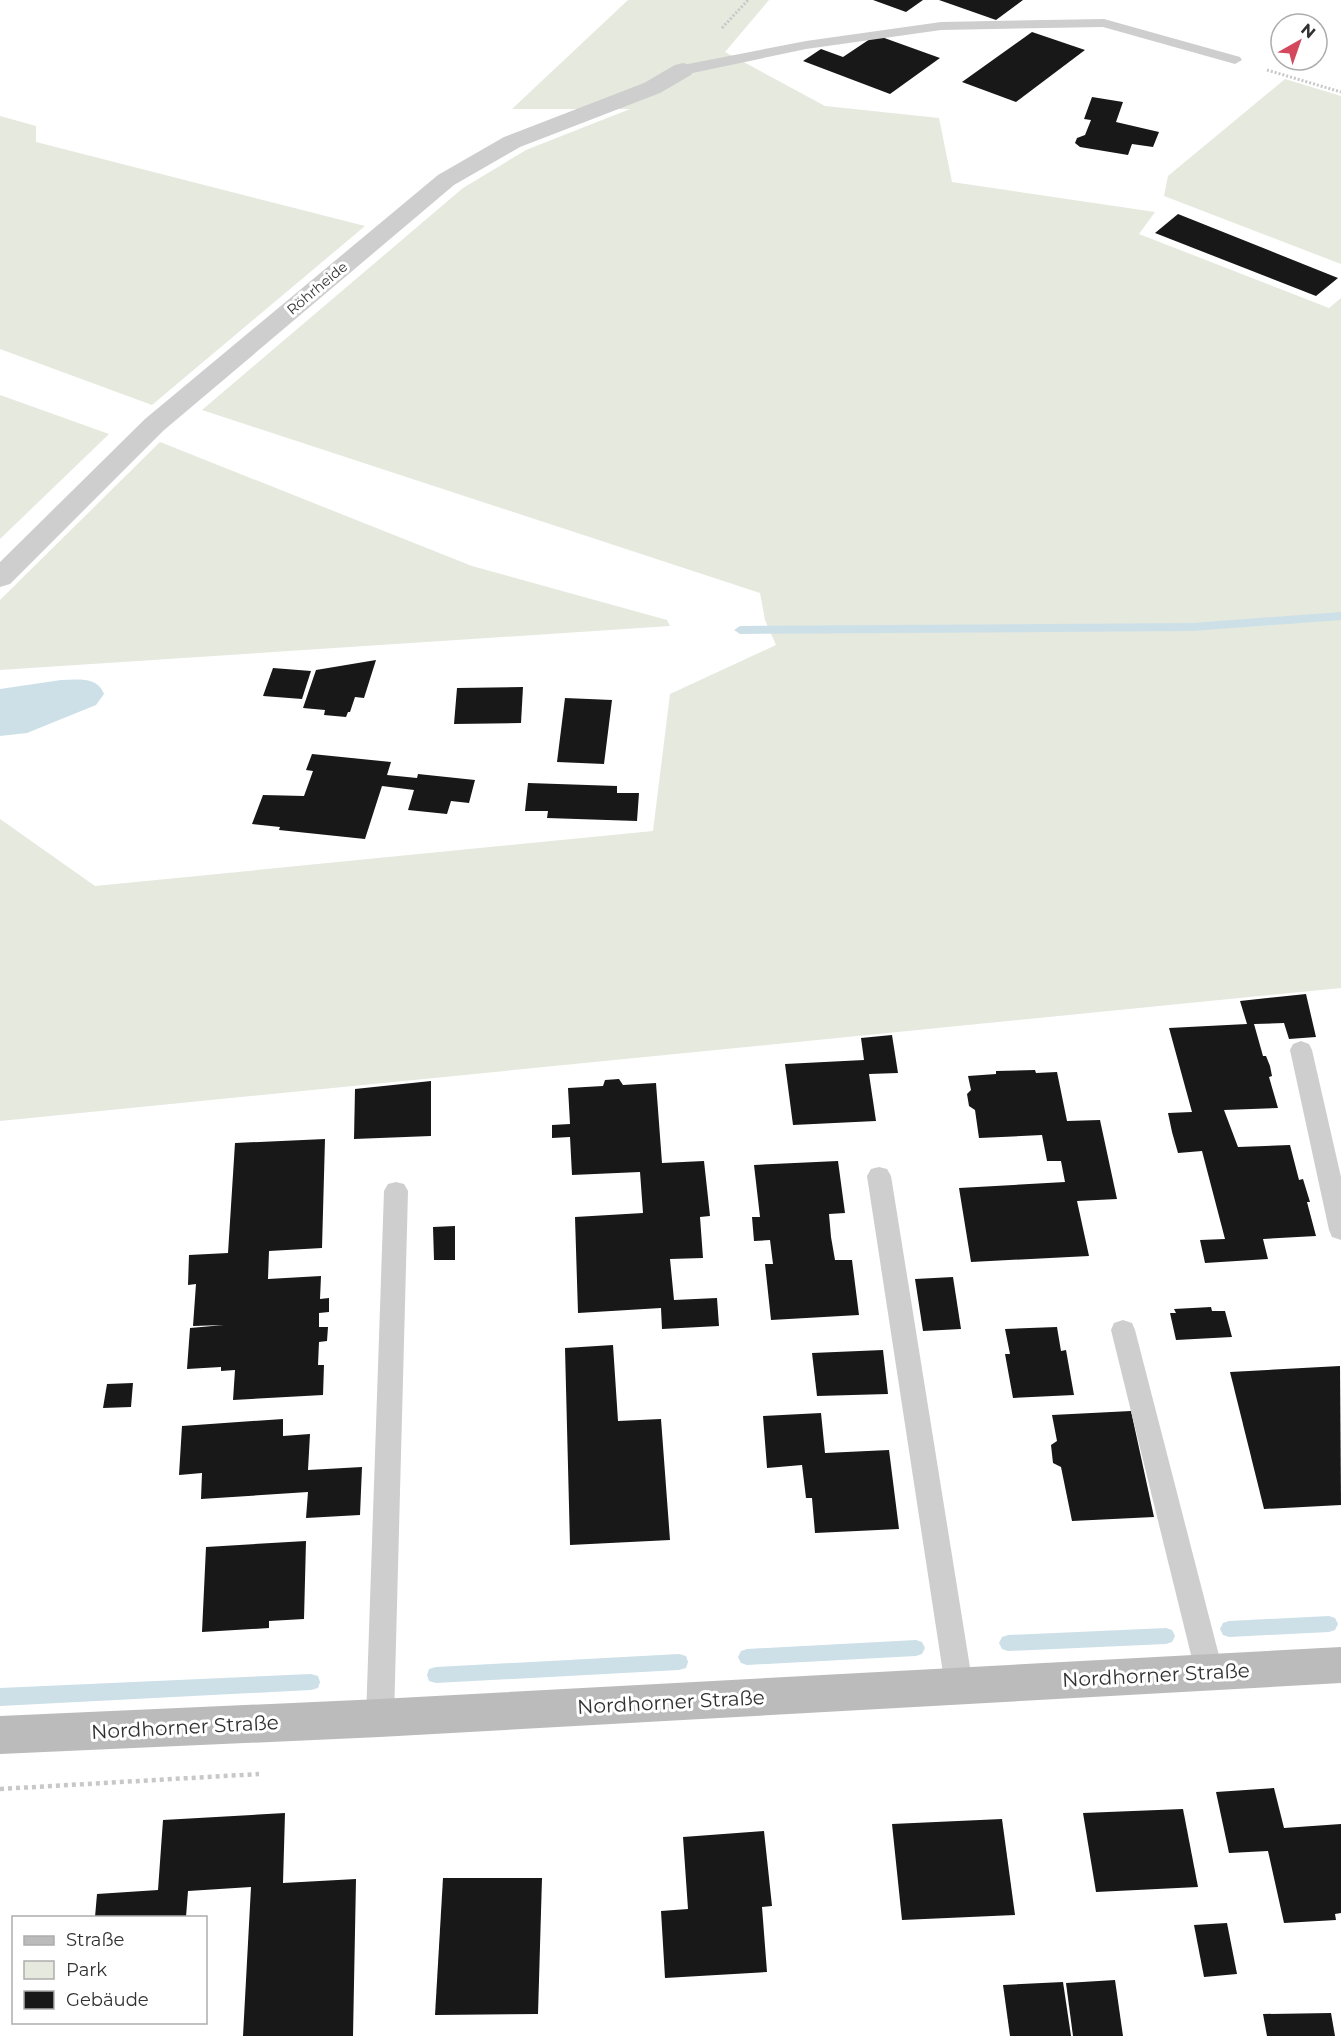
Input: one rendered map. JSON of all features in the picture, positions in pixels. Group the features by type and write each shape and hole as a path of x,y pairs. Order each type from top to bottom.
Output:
{"street":[{"name":"Röhrheide","path":"0,578 154,425 446,180 512,142 652,88 682,70"},
{"name":"Nordhorner Straße","path":"0,1735 380,1718 1341,1665"}],"lane":[{"path":"682,70 806,45 941,26 964,25 1104,23 1235,60"},
{"path":"1301,1050 1341,1230"},
{"path":"879,1176 959,1686"},
{"path":"380,1718 396,1191"},
{"path":"1123,1330 1209,1671"}],"path":[{"path":"1235,60 1341,92"}],"green space":[{"path":"628,0 769,0 725,52 825,106 939,118 952,182 1155,212 1139,234 1329,308 1341,298 1341,988 0,1121 0,819 95,886 653,831 670,694 776,645 765,620 760,593 202,410 463,188 526,150 630,109 512,109"},
{"path":"1285,79 1341,96 1341,264 1164,196 1168,176"},
{"path":"0,116 36,126 36,142 365,226 152,405 0,349"},
{"path":"0,395 109,434 0,539"},
{"path":"160,442 472,566 667,620 670,626 0,670 0,600"}],"shaded area":[{"path":"61,680 86,680 97,684 104,694 96,705 27,733 0,736 0,689"}],"building":[{"path":"873,0 923,0 906,12"},
{"path":"939,0 1023,0 996,20"},
{"path":"1032,32 1085,50 1016,102 962,82"},
{"path":"876,35 940,58 890,94 803,61 821,49 843,57"},
{"path":"1092,97 1123,102 1116,122 1159,132 1153,147 1132,144 1128,155 1080,147 1075,143 1077,138 1085,135 1091,120 1084,119"},
{"path":"1178,214 1338,278 1316,296 1155,233"},
{"path":"376,660 364,698 355,697 346,717 324,715 325,710 303,708 316,670"},
{"path":"273,668 311,671 302,699 263,696"},
{"path":"523,687 521,723 454,724 457,688"},
{"path":"565,698 612,700 604,764 557,762"},
{"path":"312,754 391,762 387,775 417,778 418,774 475,780 469,803 451,801 447,814 408,810 414,790 382,786 365,839 279,830 280,827 252,824 263,795 304,796 313,771 306,770"},
{"path":"528,783 617,786 617,793 639,793 637,821 547,818 548,811 525,811"},
{"path":"1306,994 1316,1037 1289,1039 1284,1023 1254,1024 1263,1056 1266,1056 1270,1066 1272,1076 1269,1077 1278,1108 1224,1110 1238,1147 1290,1145 1299,1180 1303,1179 1310,1202 1307,1202 1316,1236 1263,1239 1268,1259 1205,1263 1200,1240 1225,1239 1202,1151 1178,1153 1172,1132 1168,1113 1192,1112 1169,1028 1247,1024 1240,1001"},
{"path":"892,1035 898,1073 869,1074 876,1121 793,1125 785,1064 864,1060 861,1038"},
{"path":"1035,1070 1036,1073 1057,1072 1067,1121 1100,1120 1117,1199 1077,1201 1089,1256 971,1262 959,1188 1065,1182 1061,1161 1047,1161 1042,1135 979,1138 975,1110 969,1106 967,1094 971,1090 968,1076 996,1074 996,1071"},
{"path":"619,1079 623,1085 656,1083 662,1163 704,1161 710,1216 700,1217 703,1258 670,1259 674,1300 717,1298 719,1326 662,1329 661,1308 578,1313 575,1217 643,1213 640,1172 572,1175 570,1137 552,1138 552,1125 570,1124 568,1088 603,1086 605,1080"},
{"path":"431,1081 431,1136 354,1139 355,1089"},
{"path":"325,1139 322,1248 269,1251 268,1279 321,1276 320,1299 329,1298 329,1312 319,1313 319,1327 328,1327 327,1341 319,1342 318,1365 324,1365 323,1395 233,1400 235,1370 221,1371 221,1367 187,1369 190,1328 224,1325 193,1326 196,1284 188,1285 189,1255 228,1253 235,1143"},
{"path":"838,1161 845,1213 829,1214 831,1237 835,1260 852,1260 859,1315 771,1320 765,1264 773,1264 770,1240 754,1241 752,1217 760,1217 754,1165"},
{"path":"455,1226 455,1260 434,1260 433,1227"},
{"path":"953,1277 961,1329 923,1331 915,1279"},
{"path":"1211,1307 1212,1311 1225,1311 1232,1337 1176,1340 1170,1313 1176,1313 1174,1309"},
{"path":"1057,1327 1061,1351 1066,1350 1074,1395 1013,1398 1005,1354 1010,1354 1005,1329"},
{"path":"613,1345 618,1421 661,1419 670,1540 570,1545 565,1348"},
{"path":"883,1350 888,1394 817,1396 812,1353"},
{"path":"1340,1366 1341,1505 1264,1509 1230,1372"},
{"path":"133,1383 131,1407 103,1408 107,1384"},
{"path":"1131,1411 1154,1517 1072,1521 1061,1467 1053,1463 1051,1445 1057,1441 1052,1415"},
{"path":"821,1413 825,1453 889,1450 899,1529 815,1533 812,1498 806,1498 802,1465 767,1468 763,1416"},
{"path":"283,1419 283,1436 310,1434 308,1470 362,1467 360,1515 306,1518 308,1492 201,1499 202,1473 179,1475 182,1426"},
{"path":"306,1541 304,1619 269,1621 269,1628 202,1632 206,1547"},
{"path":"1274,1788 1284,1828 1341,1824 1341,1913 1335,1914 1336,1920 1284,1923 1268,1851 1229,1853 1216,1792"},
{"path":"1183,1809 1198,1887 1096,1892 1083,1813"},
{"path":"285,1813 283,1883 356,1879 353,2036 243,2036 251,1887 188,1891 186,1916 95,1916 97,1894 158,1890 163,1820"},
{"path":"1002,1819 1015,1915 902,1920 892,1824"},
{"path":"764,1831 772,1906 762,1907 767,1972 665,1978 661,1911 688,1909 683,1837"},
{"path":"443,1878 542,1878 538,2014 435,2015"},
{"path":"1227,1923 1237,1974 1204,1977 1194,1925"},
{"path":"1115,1980 1123,2036 1073,2036 1066,1983"},
{"path":"1063,1982 1071,2036 1010,2036 1003,1985"},
{"path":"1331,2013 1335,2036 1267,2036 1263,2014"}],"waterway":[{"path":"740,630 1192,627 1341,616"},
{"path":"1229,1629 1329,1624"},
{"path":"1008,1643 1166,1636"},
{"path":"747,1657 916,1648"},
{"path":"436,1675 679,1662"},
{"path":"0,1697 311,1682"}]}
